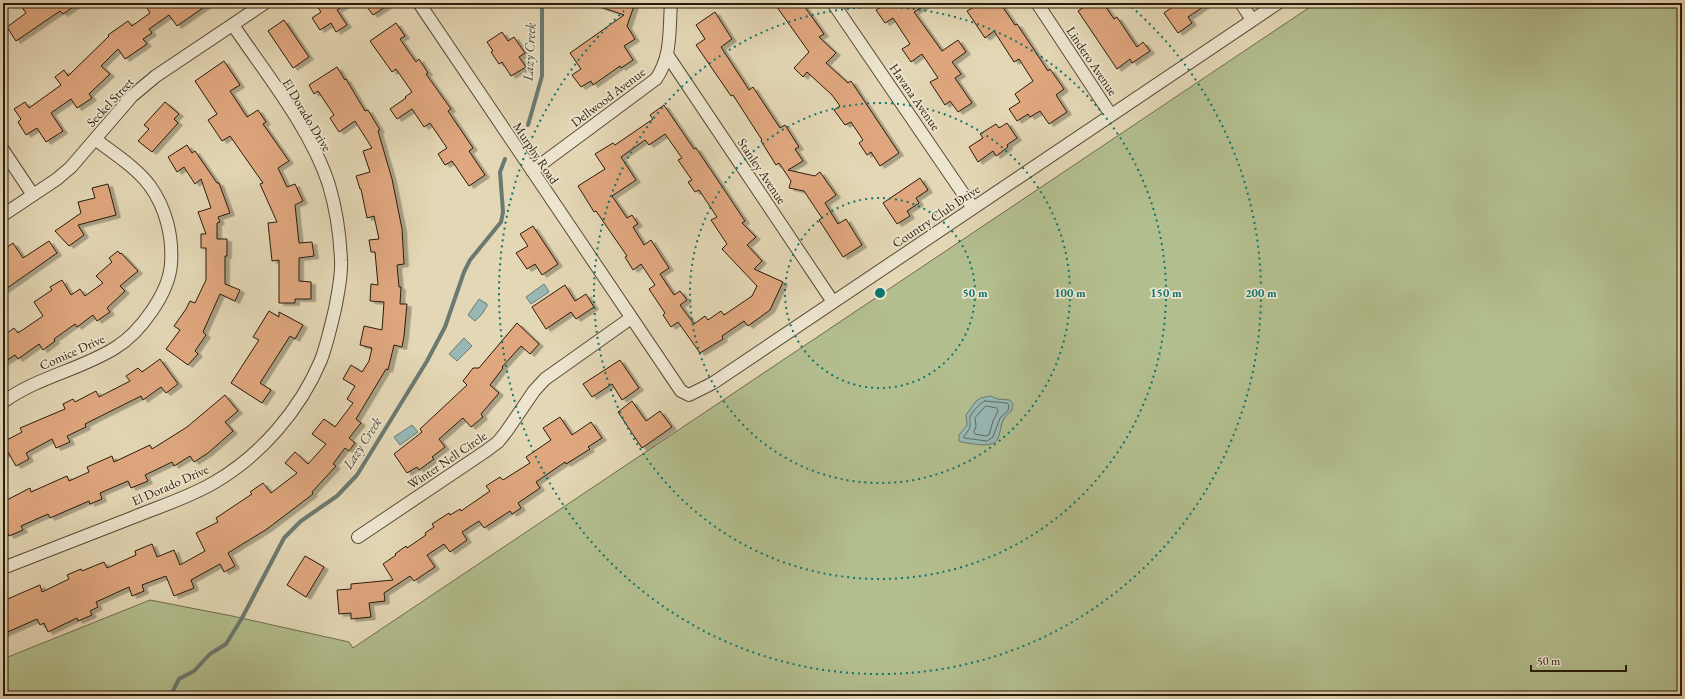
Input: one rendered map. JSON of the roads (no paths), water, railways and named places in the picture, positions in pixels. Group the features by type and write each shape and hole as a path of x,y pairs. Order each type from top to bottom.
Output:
{"street":[{"name":"Seckel Street","path":"3,215 71,167 132,96 156,76 265,3"},
{"name":"Murphy Road","path":"419,3 631,318"},
{"name":"Dellwood Avenue","path":"532,171 645,89 656,79 663,69 668,56 671,3"},
{"name":"Havana Avenue","path":"833,3 974,208"},
{"name":"Lindero Avenue","path":"1037,3 1111,114"},
{"path":"1241,3 1252,20"},
{"name":"Country Club Drive","path":"631,318 681,391 689,395 713,383 1278,3"},
{"name":"El Dorado Drive","path":"3,568 173,501 214,482 248,458 275,432 300,399 321,360 339,289 341,262 337,218 328,184 315,150 296,118 233,25"},
{"name":"Stanley Avenue","path":"668,56 833,302"},
{"name":"Comice Drive","path":"3,402 27,388 103,355 117,347 145,320 158,301 166,284 171,265 170,241 167,221 159,201 151,186 140,174 95,139"},
{"path":"3,150 33,195"},
{"name":"Winter Nell Circle","path":"358,537 486,452 506,432 534,391 545,379 631,318"}],"water":[{"path":"544,284 549,292 531,304 526,297"},
{"path":"479,299 487,304 487,306 475,321 468,315"},
{"path":"464,338 472,346 457,361 449,354"},
{"path":"990,396 998,399 1010,400 1013,404 1011,412 1003,421 997,440 994,443 985,445 959,441 959,435 967,425 966,415 976,401"},
{"path":"412,425 418,432 400,445 394,437"}],"waterway":[{"name":"Lazy Creek","path":"528,125 542,76 542,3"},
{"name":"Lazy Creek","path":"167,696 172,693 179,679 194,671 210,654 226,644 242,618 284,538 301,521 337,496 357,475 427,361 445,327 464,272 470,260 501,222 503,212 500,172 505,159"}]}
